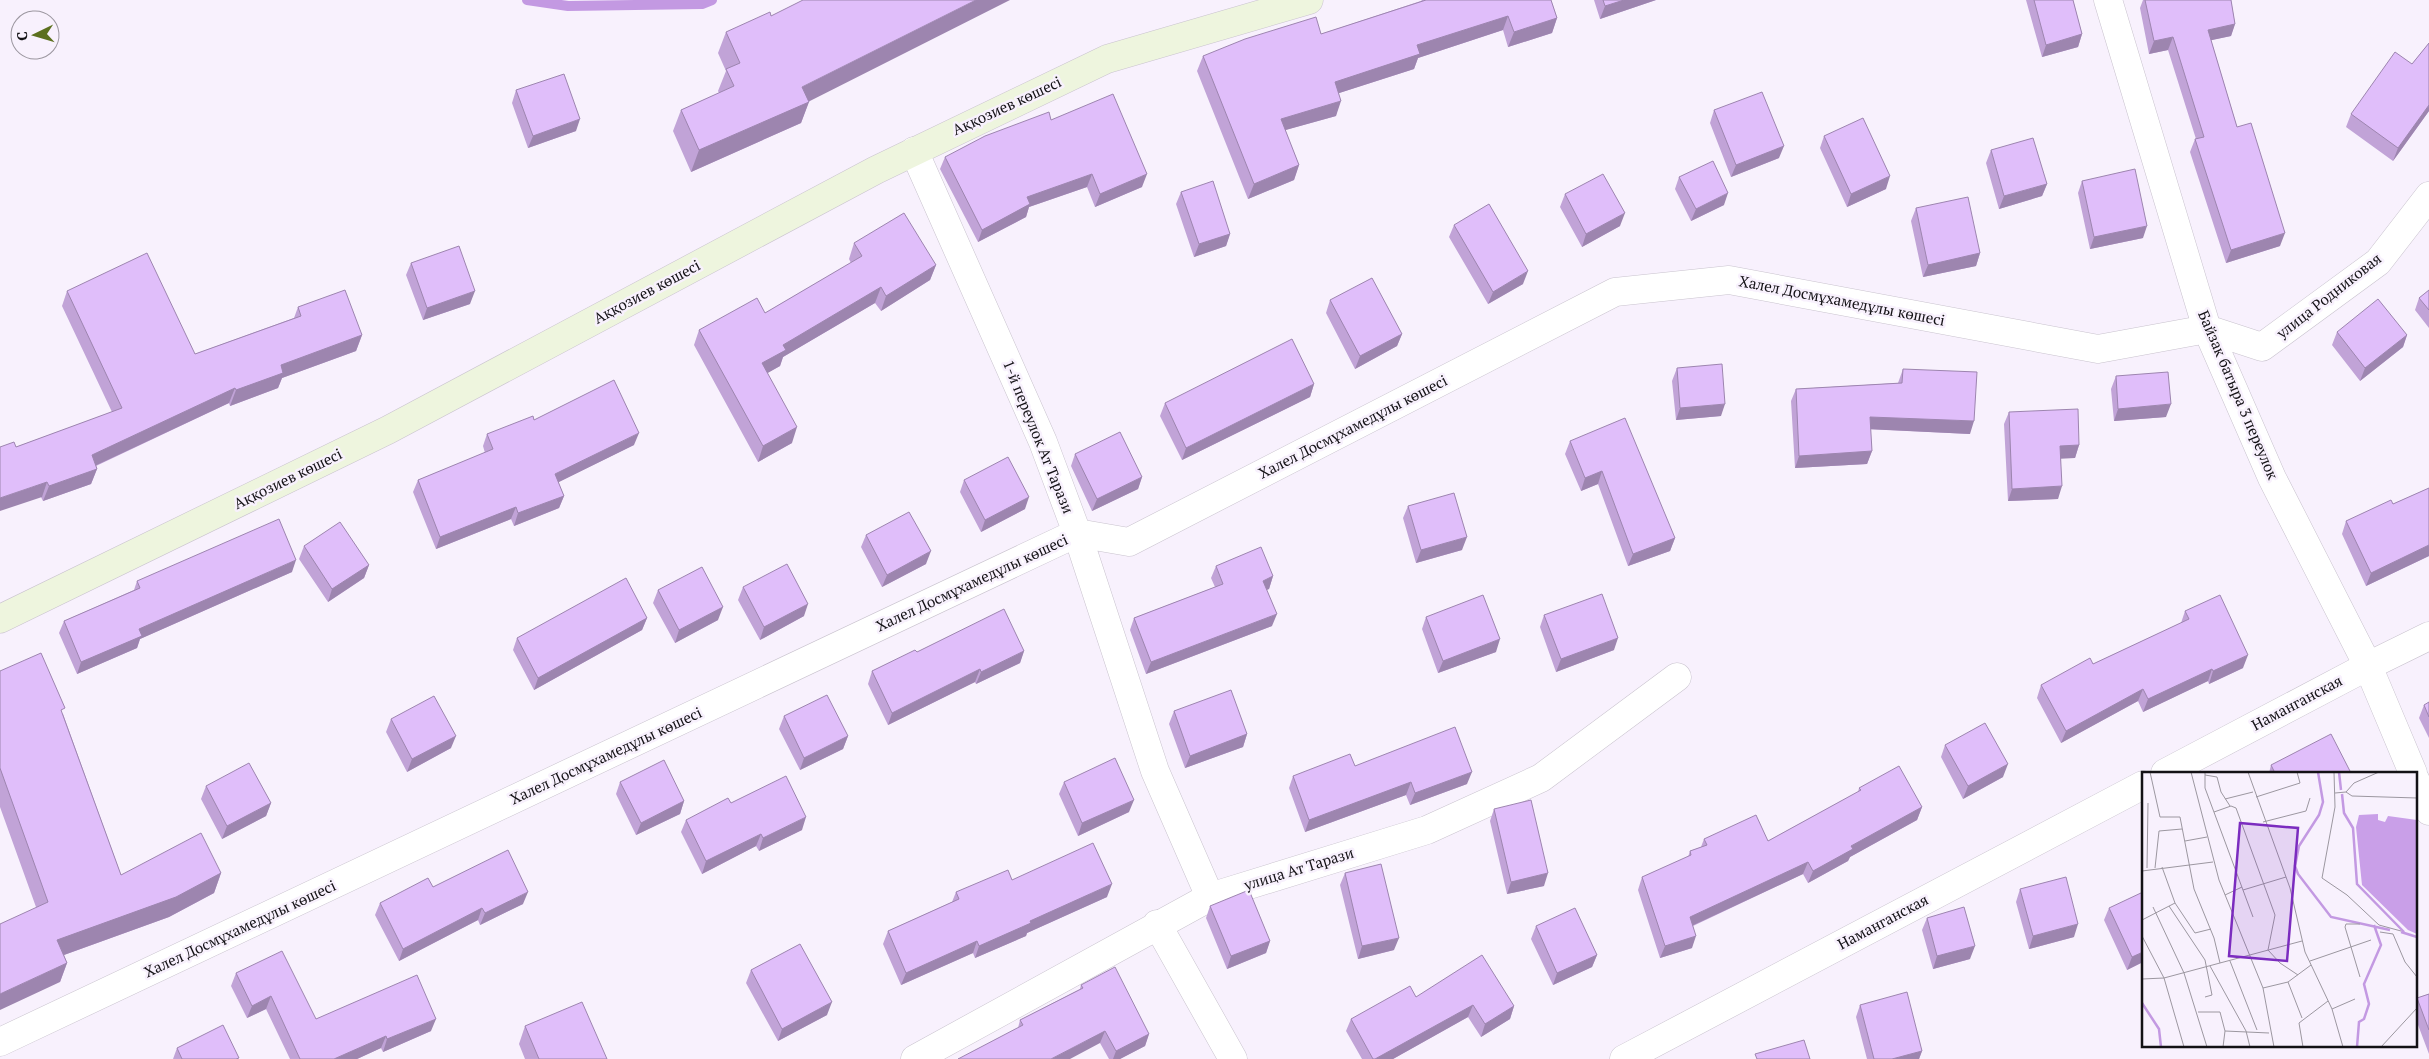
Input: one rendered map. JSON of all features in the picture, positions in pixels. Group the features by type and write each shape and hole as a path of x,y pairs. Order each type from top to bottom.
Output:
{"main road":[{"name":"Аққозиев көшесі","path":"0,619 388,430 914,151 1107,59 1309,0"}],"street":[{"name":"Байзак батыра 3 переулок","path":"2108,0 2207,329 2272,478 2368,666 2413,772"},
{"name":"1-й переулок Ат Тарази","path":"914,151 1043,442 1076,533 1155,772 1210,897"},
{"name":"улица Родниковая","path":"2207,329 2262,348 2378,262 2429,196"},
{"name":"Халел Досмұхамедұлы көшесі","path":"0,1042 1076,533 1129,542 1615,292 1729,280 2098,349 2207,329"},
{"name":"Наманганская","path":"2167,772 2429,636"},
{"name":"улица Ат Тарази","path":"915,1059 1157,924 1210,897 1427,830 1541,778 1678,677"},
{"path":"2416,781 2429,811"},
{"name":"Наманганская","path":"1624,1059 2142,786"},
{"path":"1157,924 1233,1059"}],"building":[{"path":"803,0 976,0 802,87 809,102 699,150 681,110 734,86 726,69 740,63 726,32 770,12 771,16"},
{"path":"1426,0 1551,0 1557,18 1514,32 1508,16 1417,45 1420,54 1335,82 1341,101 1281,119 1299,165 1254,184 1203,56 1245,39 1316,17 1321,34"},
{"path":"1603,0 1624,0 1605,6"},
{"path":"2034,0 2073,0 2082,34 2046,45"},
{"path":"2145,0 2231,0 2235,24 2208,30 2237,127 2251,123 2285,233 2231,250 2195,139 2204,137 2173,37 2154,41"},
{"path":"2429,43 2429,105 2398,148 2351,114 2395,52 2412,64"},
{"path":"564,74 580,119 533,136 516,90"},
{"path":"1762,92 1784,146 1736,165 1714,110"},
{"path":"1113,94 1147,174 1100,194 1092,174 1027,197 1030,204 982,230 945,157 985,136 1049,112 1051,120"},
{"path":"1863,118 1890,176 1851,194 1824,136"},
{"path":"2033,138 2047,184 2004,196 1991,150"},
{"path":"1713,161 1728,193 1696,209 1679,177"},
{"path":"2135,169 2147,226 2094,237 2082,181"},
{"path":"1603,174 1625,213 1586,234 1565,194"},
{"path":"1213,181 1230,234 1199,244 1181,192"},
{"path":"1968,197 1980,253 1928,265 1916,208"},
{"path":"1489,204 1528,271 1493,292 1454,225"},
{"path":"904,213 936,265 886,296 881,287 783,345 786,350 762,363 797,427 763,446 699,330 757,298 765,313 862,256 854,243"},
{"path":"459,246 475,291 427,308 411,263"},
{"path":"147,253 195,354 301,316 298,307 345,290 362,335 281,365 283,373 236,390 235,388 92,455 97,469 49,486 47,482 0,498 0,447 14,442 16,447 122,408 67,291"},
{"path":"1372,278 1402,334 1360,356 1330,300"},
{"path":"2429,290 2429,310 2419,298"},
{"path":"2378,299 2407,335 2365,368 2337,332"},
{"path":"1292,339 1314,384 1186,448 1165,403"},
{"path":"1722,364 1725,404 1680,408 1677,368"},
{"path":"1903,369 1977,372 1974,421 1870,417 1872,451 1799,456 1796,389 1902,383"},
{"path":"2168,372 2171,404 2118,409 2116,376"},
{"path":"614,380 639,433 555,474 564,496 518,513 516,507 440,537 418,480 493,449 487,434 533,416 534,420"},
{"path":"2078,409 2079,445 2060,446 2062,486 2012,489 2009,412"},
{"path":"1625,418 1675,538 1633,554 1602,471 1585,478 1570,441"},
{"path":"1120,432 1142,477 1097,499 1075,454"},
{"path":"1008,457 1029,497 985,520 964,480"},
{"path":"2429,488 2429,545 2371,573 2346,521 2391,500 2393,504"},
{"path":"1454,493 1467,537 1421,550 1408,506"},
{"path":"909,512 931,551 887,575 866,535"},
{"path":"279,519 296,560 139,629 142,636 81,662 64,621 140,588 137,581"},
{"path":"340,522 369,565 332,589 304,546"},
{"path":"1261,547 1273,576 1263,581 1277,614 1151,662 1134,618 1223,584 1216,566"},
{"path":"787,564 808,604 764,627 743,587"},
{"path":"702,567 723,607 679,630 658,590"},
{"path":"626,578 647,618 538,678 517,638"},
{"path":"1602,594 1618,638 1561,659 1544,615"},
{"path":"1483,595 1500,639 1443,661 1426,617"},
{"path":"2220,595 2248,655 2213,671 2212,669 2148,699 2143,689 2066,731 2041,685 2090,658 2093,664 2189,619 2185,611"},
{"path":"1004,609 1024,651 981,672 980,669 892,713 872,671 915,650 917,652"},
{"path":"41,653 65,708 61,710 121,875 201,833 221,873 176,897 57,940 67,963 0,994 0,924 48,902 0,768 0,671"},
{"path":"1231,690 1247,734 1190,756 1174,711"},
{"path":"827,695 848,736 804,758 784,716"},
{"path":"434,696 456,736 412,759 391,719"},
{"path":"2429,702 2429,717 2424,705"},
{"path":"1985,723 2008,764 1968,786 1945,745"},
{"path":"1455,727 1472,772 1415,793 1411,782 1309,820 1293,776 1350,754 1355,766"},
{"path":"2331,734 2350,772 2274,772 2271,765"},
{"path":"1115,758 1134,800 1082,823 1064,782"},
{"path":"664,760 684,801 641,823 620,782"},
{"path":"249,763 271,803 227,826 206,786"},
{"path":"1899,766 1922,807 1851,846 1853,849 1813,871 1808,862 1690,917 1696,936 1665,946 1642,877 1691,855 1690,851 1707,845 1704,839 1756,815 1768,841 1861,790 1859,788"},
{"path":"786,776 806,817 763,838 761,834 706,861 686,820 728,798 731,803"},
{"path":"1531,800 1548,873 1511,882 1494,809"},
{"path":"1093,843 1112,884 979,946 977,941 906,973 888,931 959,899 956,892 1008,870 1012,880"},
{"path":"508,850 528,892 485,913 482,908 403,949 380,903 428,878 433,887"},
{"path":"1381,864 1399,938 1362,946 1345,873"},
{"path":"2066,877 2078,924 2033,936 2020,889"},
{"path":"1249,890 1270,941 1231,956 1210,906"},
{"path":"2142,892 2142,952 2132,957 2109,908"},
{"path":"1964,907 1975,946 1937,956 1927,918"},
{"path":"1575,908 1597,955 1557,973 1536,926"},
{"path":"800,944 832,1002 782,1029 751,970"},
{"path":"282,951 316,1019 417,975 436,1019 387,1039 386,1036 334,1059 300,1059 271,996 252,1006 236,973"},
{"path":"1482,955 1514,1006 1485,1024 1473,1005 1373,1059 1351,1019 1410,986 1416,997"},
{"path":"1115,967 1149,1034 1116,1051 1105,1031 1051,1059 958,1059 1023,1025 1020,1020 1083,988 1081,985"},
{"path":"1907,992 1922,1051 1892,1059 1874,1059 1860,1005"},
{"path":"2429,994 2429,1030 2417,998"},
{"path":"582,1002 607,1059 539,1059 525,1026"},
{"path":"223,1025 239,1058 182,1059 177,1048"},
{"path":"1804,1040 1810,1059 1757,1059 1755,1054"}],"waterway":[{"path":"527,0 568,6 702,4 712,0"}]}
